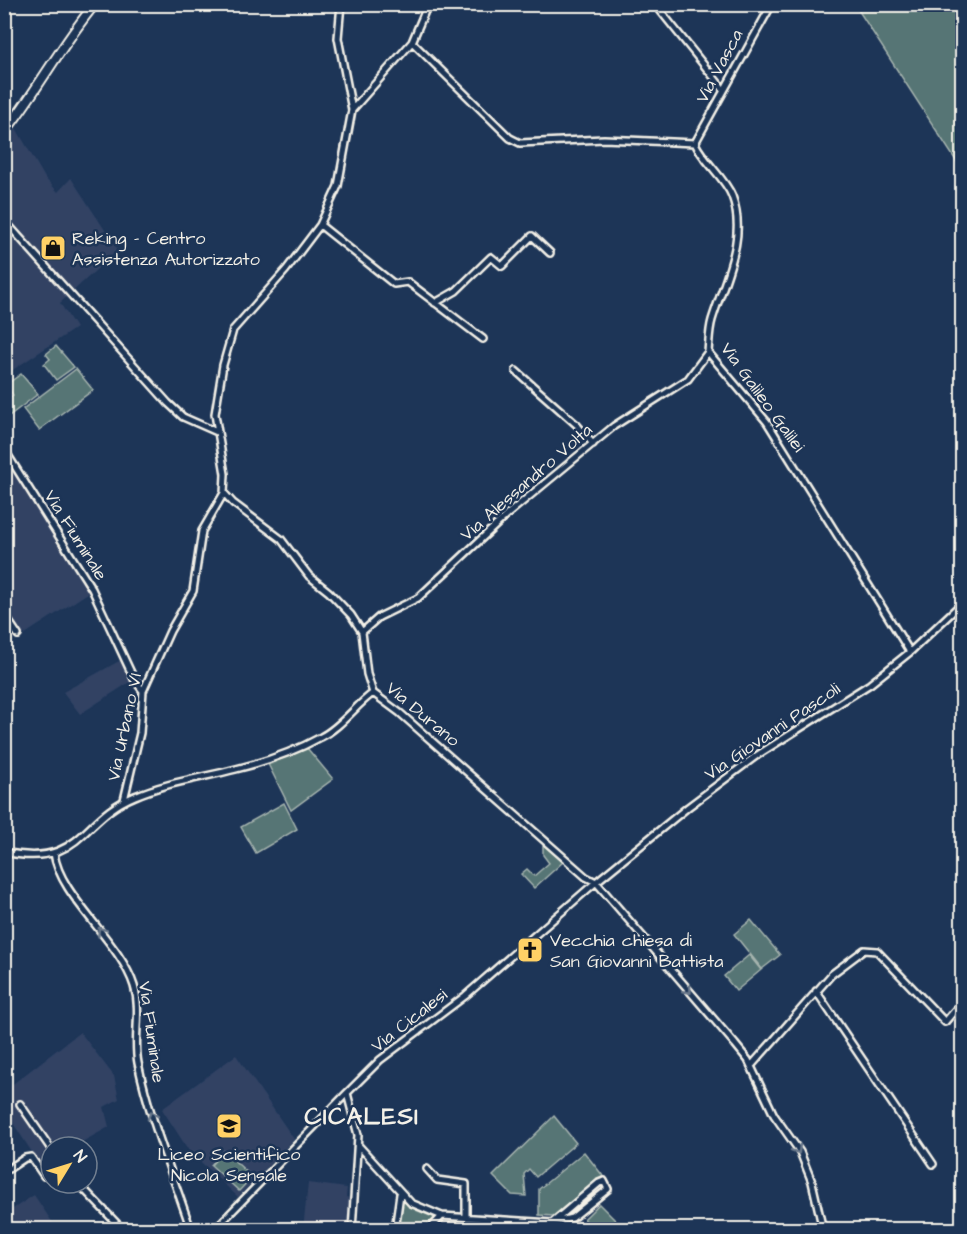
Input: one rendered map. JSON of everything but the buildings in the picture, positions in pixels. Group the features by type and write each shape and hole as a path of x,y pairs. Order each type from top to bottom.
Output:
{"street":[{"path":"4,133 29,102 65,43 95,4"},
{"path":"224,493 225,474 217,432 219,389 233,330 286,270 320,225 338,186 352,110 338,38 341,4"},
{"path":"352,110 412,42 428,4"},
{"path":"655,4 723,89"},
{"name":"Via Vasca","path":"695,143 772,4"},
{"path":"412,42 510,138 520,143 593,139 695,143"},
{"name":"Via Galileo Galilei","path":"695,143 707,164 731,193 739,222 733,259 711,323 708,352 767,422 910,652"},
{"path":"4,220 154,389 183,417 217,432"},
{"path":"320,225 394,284 408,282 483,339"},
{"path":"435,303 456,291 491,257 502,266 532,236 550,253"},
{"name":"Via Alessandro Volta","path":"362,632 379,617 418,598 509,513 593,444 623,420 688,379 702,364 708,352"},
{"path":"516,371 577,425 593,444"},
{"name":"Via Fiuminale","path":"4,449 92,590 134,679 143,691"},
{"name":"Via Durano","path":"224,493 233,503 281,538 309,576 344,606 362,632 368,674 374,693 400,713 586,878 596,882 735,1044 751,1066 774,1115 800,1152 812,1182 823,1230"},
{"name":"Via Urbano VI","path":"4,852 39,857 54,853 83,836 124,800 140,733 143,691 170,631 193,591 202,531 224,493"},
{"name":"Via Giovanni Pascoli","path":"596,882 756,756 870,684 910,652 963,603"},
{"path":"4,614 18,635"},
{"path":"124,800 173,782 254,764 310,743 332,730 374,693"},
{"name":"Via Fiuminale","path":"54,853 70,889 127,969 135,987 136,1050 142,1080 191,1230"},
{"name":"Via Cicalesi","path":"214,1230 380,1060 465,996 596,882"},
{"path":"751,1066 832,974 864,950 877,951 945,1022 963,1002"},
{"path":"816,992 933,1164"},
{"path":"347,1093 357,1126 358,1145 352,1230"},
{"path":"20,1104 41,1135"},
{"path":"358,1145 400,1194 424,1211 442,1216 552,1223 572,1218 585,1209 608,1189 607,1184 604,1181 599,1183 552,1223"},
{"path":"4,1172 26,1158 32,1158 39,1168"},
{"path":"427,1169 436,1180 466,1184 466,1216"},
{"path":"395,1230 400,1194"},
{"path":"89,1195 123,1230"},
{"path":"429,1230 442,1216"}],"shaded area":[{"path":"16,128 45,178 58,192 71,178 118,250 60,303 76,328 5,375 4,141"},
{"path":"4,453 91,591 22,636 5,608"},
{"path":"121,660 130,682 80,714 63,692"},
{"path":"80,1032 114,1076 119,1099 104,1107 109,1127 95,1135 39,1135 39,1163 5,1111 5,1090"},
{"name":"Liceo Scientifico Nicola Sensale","path":"236,1055 294,1139 238,1197 189,1151 162,1109"},
{"path":"308,1183 347,1188 346,1197 351,1198 349,1229 303,1229"},
{"path":"34,1195 57,1229 5,1229 5,1214"}],"green space":[{"path":"855,5 950,5 962,23 962,170"},
{"path":"56,346 74,367 56,380 44,364 50,359 46,354"},
{"path":"76,369 93,390 39,430 23,409"},
{"path":"21,374 38,394 5,419 5,401 13,395 6,385"},
{"path":"307,748 333,779 291,810 268,764"},
{"path":"284,803 297,829 256,853 241,827"},
{"path":"543,841 563,862 534,888 521,874 527,869 534,876 549,863 543,855"},
{"path":"751,920 780,955 762,969 734,934"},
{"path":"749,955 761,970 736,991 724,976"},
{"path":"554,1116 576,1143 536,1177 529,1169 524,1174 526,1196 512,1195 493,1176"},
{"path":"224,1151 252,1177 239,1191 211,1165"},
{"path":"584,1152 603,1176 553,1216 539,1215 539,1189"},
{"path":"401,1199 416,1210 436,1218 425,1229 398,1230"},
{"path":"599,1204 618,1223 611,1229 595,1229 584,1219"}],"waterway":[{"path":"956,4 962,14"}],"place":[{"name":"Reking - Centro Assistenza Autorizzato","path":"53,248"},
{"name":"Vecchia chiesa di San Giovanni Battista","path":"530,950"},
{"name":"Liceo Scientifico Nicola Sensale","path":"229,1126"}],"district":[{"name":"CICALESI","path":"362,1116"}]}
